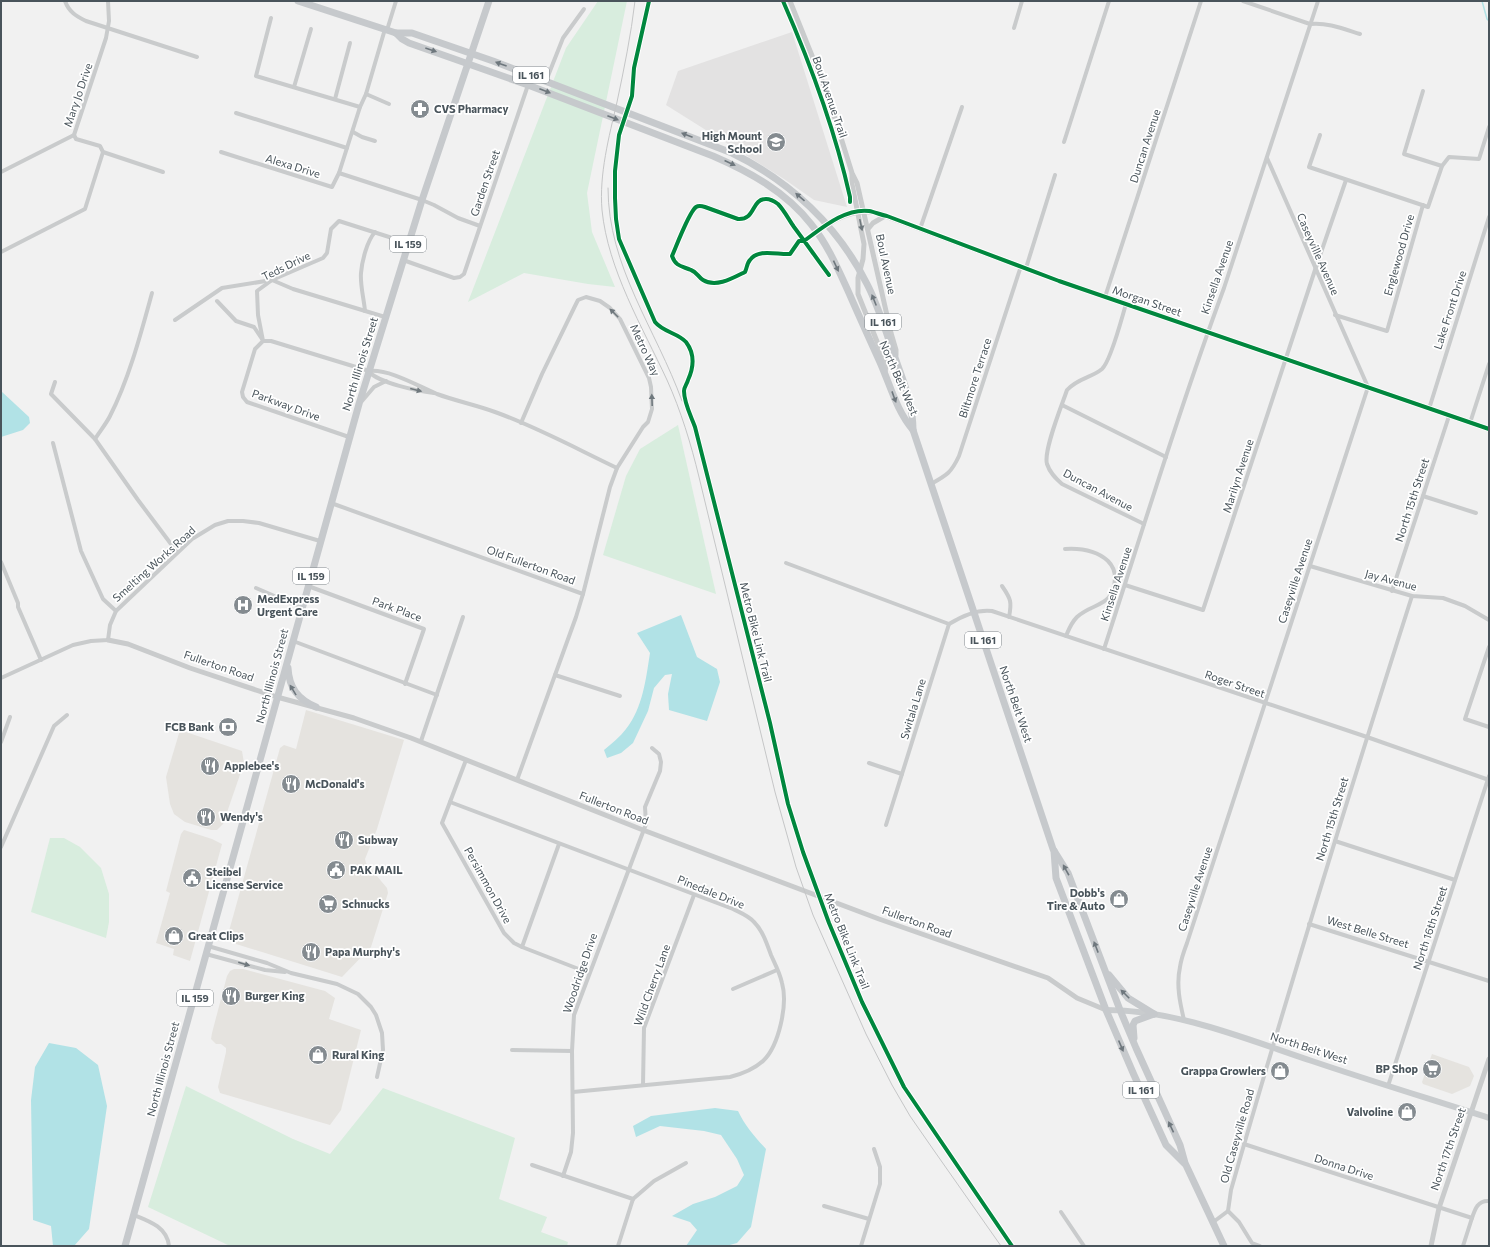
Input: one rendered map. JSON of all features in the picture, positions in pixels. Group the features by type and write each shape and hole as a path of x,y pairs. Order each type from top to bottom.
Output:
{"main road":[{"name":"IL 161","path":"298,1 396,33 412,33 472,54"},
{"name":"North Illinois Street","path":"125,1246 359,404 408,243 489,1"},
{"name":"IL 161","path":"396,33 402,39 410,43 469,63"},
{"name":"North Belt West","path":"472,54 721,148 754,164 789,188 806,203 827,225 846,249 860,271 874,300 896,360 912,409 913,430 1053,848 1068,873 1120,1010"},
{"name":"North Belt West","path":"469,63 713,156 749,173 784,198 804,216 817,232 835,262 885,375 900,413 913,430"},
{"path":"287,662 288,675 293,691 306,703 316,708"},
{"name":"North Belt West","path":"1053,848 1056,878 1106,1010 1154,1014 1184,1020 1489,1118"},
{"path":"1104,967 1128,998 1154,1014"},
{"name":"IL 161","path":"1106,1010 1166,1145 1185,1163"},
{"name":"IL 161","path":"1120,1010 1180,1146 1185,1163 1224,1246"},
{"path":"1136,1048 1133,1025 1135,1021 1154,1014"}],"street":[{"path":"65,1 68,8 73,13 86,21 197,57"},
{"name":"Mary Jo Drive","path":"1,172 74,134 102,54 108,28 108,1"},
{"path":"396,1 366,94 360,107 340,173 422,200"},
{"name":"Boul Avenue","path":"790,1 827,93 852,173 852,184 868,229 896,350 896,360"},
{"path":"1014,28 1022,1"},
{"path":"1064,142 1109,1"},
{"name":"Duncan Avenue","path":"1105,296 1201,1"},
{"path":"1243,1 1310,24 1323,24 1360,34"},
{"name":"Kinsella Avenue","path":"1104,649 1166,457 1224,288 1318,1"},
{"path":"546,81 563,38 584,9"},
{"path":"271,18 256,76 360,107"},
{"path":"294,87 311,29"},
{"path":"335,99 350,43"},
{"name":"Garden Street","path":"422,200 458,218 480,226 528,85"},
{"path":"1423,91 1404,154 1442,166 1449,157 1479,159 1489,127"},
{"path":"366,94 389,104"},
{"path":"920,229 962,107"},
{"path":"236,113 347,148"},
{"path":"353,132 375,142"},
{"path":"1,252 85,209 103,152 100,146 76,139 74,134"},
{"path":"1320,135 1308,167 1423,205"},
{"path":"103,152 163,172"},
{"name":"Alexa Drive","path":"221,152 332,187 340,173"},
{"name":"Caseyville Avenue","path":"1184,1020 1179,997 1180,968 1368,387 1315,270 1267,158"},
{"name":"Englewood Drive","path":"1335,315 1387,331 1423,205 1428,207 1442,166"},
{"name":"Biltmore Terrace","path":"931,484 947,475 953,468 959,456 1055,175"},
{"name":"Marilyn Avenue","path":"1125,585 1203,610 1346,180"},
{"path":"829,275 804,241 779,205 773,200 766,199 760,201 750,215 743,219 738,219 700,206 695,208 672,256 677,265 692,270 697,273 701,279 709,282 720,282 745,272 750,260 756,254 790,254 799,241 804,241 840,218 861,212"},
{"name":"Boul Avenue","path":"861,212 864,244 863,259 857,286 858,294 886,364 885,375"},
{"name":"Morgan Street","path":"861,212 886,216 1126,304 1489,429"},
{"path":"868,229 873,223 886,216"},
{"name":"Lake Front Drive","path":"1429,409 1489,217"},
{"name":"Teds Drive","path":"263,341 258,315 257,291 272,280 323,258 327,254 331,229 339,221 408,243"},
{"path":"403,260 454,278 460,277 464,274 480,226"},
{"path":"365,311 361,273 370,238 376,232"},
{"path":"176,320 222,288 272,280 293,289 385,317"},
{"path":"95,439 109,418 118,400 142,329 152,293"},
{"name":"Metro Way","path":"521,423 542,374 578,300 591,297 610,308 623,324 651,382 652,409 648,422 643,427 617,468 606,498 583,594"},
{"path":"218,301 236,321 254,327 263,341 272,341 369,371 392,375 420,385 437,394"},
{"name":"Duncan Avenue","path":"1126,304 1108,359 1102,368 1073,383 1067,390 1047,450 1046,463 1052,475 1062,484 1144,524"},
{"name":"Parkway Drive","path":"263,341 255,349 242,392 243,397 247,402 350,437"},
{"path":"1470,423 1489,364"},
{"path":"369,371 373,376 386,381 420,392 437,394 495,412 617,468"},
{"path":"359,404 374,387 386,381"},
{"path":"55,382 51,394 95,439 177,552"},
{"path":"1062,405 1166,457"},
{"name":"North 15th Street","path":"1392,591 1449,416"},
{"path":"53,443 81,550 103,599 116,611"},
{"path":"1423,496 1476,513"},
{"name":"Old Fullerton Road","path":"331,502 583,594 556,675 517,780"},
{"name":"Smelting Works Road","path":"108,640 110,625 116,611 177,552 215,524 243,520 320,541"},
{"path":"1065,549 1082,548 1106,559 1112,564 1115,570 1114,583 1109,597 1105,602 1077,617 1070,626 1066,636"},
{"path":"1,562 18,603 18,607 41,660"},
{"path":"786,563 949,624 956,619 974,612"},
{"name":"Jay Avenue","path":"1310,566 1412,596 1443,598 1465,606 1489,620"},
{"name":"Park Place","path":"308,586 424,629 405,684"},
{"path":"1002,586 1011,599 1012,604 1010,618"},
{"path":"256,588 302,608"},
{"name":"North 15th Street","path":"1272,1048 1309,924 1412,596"},
{"name":"Roger Street","path":"974,612 984,610 992,611 1489,779"},
{"path":"421,741 463,617"},
{"name":"Switala Lane","path":"886,825 949,624"},
{"path":"1,678 73,645 91,640 108,640"},
{"name":"Fullerton Road","path":"108,640 128,644 190,668 277,697 354,718 421,741 643,830 879,919 1048,978 1077,998 1106,1010"},
{"path":"293,641 437,696"},
{"path":"1489,647 1465,719 1489,727"},
{"path":"556,675 620,696"},
{"path":"1,847 54,726 67,715"},
{"path":"1,742 10,717"},
{"name":"Woodridge Drive","path":"563,1176 572,1143 572,1051 574,1015 643,830 646,818 644,812 645,807 660,771 661,762 659,754 652,748"},
{"name":"Persimmon Drive","path":"466,760 442,823 504,933 514,943 522,947 589,973"},
{"path":"869,763 902,774"},
{"name":"North 16th Street","path":"1388,1086 1489,779"},
{"name":"Pinedale Drive","path":"450,802 733,909 745,915 754,922 762,932 783,984 784,1007 776,1039 764,1060 744,1073 730,1077 573,1092"},
{"path":"1,832 7,833"},
{"path":"1335,841 1455,880"},
{"path":"522,947 559,844"},
{"name":"Wild Cherry Lane","path":"643,1085 644,1028 694,895"},
{"name":"West Belle Street","path":"1309,924 1489,981"},
{"path":"207,950 267,964 291,973"},
{"path":"207,950 265,970 291,973 337,984 358,994 371,1007 380,1022 383,1040 381,1060 377,1077"},
{"path":"733,989 777,970"},
{"name":"Old Caseyville Road","path":"1228,1211 1230,1190 1272,1048"},
{"path":"512,1050 572,1051"},
{"name":"North 17th Street","path":"1431,1246 1439,1208 1489,1059"},
{"name":"Donna Drive","path":"1244,1144 1472,1218"},
{"path":"861,1246 880,1184 880,1166 874,1149"},
{"path":"618,1246 633,1199 654,1181 686,1163"},
{"path":"532,1165 633,1199"},
{"path":"1463,1246 1477,1204 1484,1200 1489,1201"},
{"path":"824,1206 869,1219"},
{"path":"1212,1223 1228,1211 1239,1222 1253,1245 1260,1246"},
{"path":"1061,1212 1084,1246"},
{"path":"134,1215 153,1222 168,1238 169,1246"}],"shaded area":[{"name":"High Mount School","path":"792,32 847,207 814,200 784,179 666,105 678,71"},
{"path":"306,710 404,740 377,829 365,859 366,863 387,888 388,893 371,947 342,977 236,944 229,931 280,748 284,745 296,749"},
{"path":"180,730 242,751 244,763 223,824 217,830 211,830 185,822 174,814 170,804 166,777"},
{"path":"184,830 212,839 222,844 190,961 173,955 174,949 156,943 170,893 166,891 181,834"},
{"path":"234,969 243,969 325,991 335,998 329,1019 361,1030 341,1110 330,1125 220,1093 218,1087 226,1048 221,1044 216,1044 211,1039 227,976 230,971"},
{"path":"1432,1054 1469,1067 1474,1076 1470,1086 1452,1094 1423,1084 1422,1082"}],"green space":[{"path":"598,1 627,1 587,193 592,232 615,287 524,273 468,302 566,48"},
{"path":"678,425 716,594 603,555 626,476 640,449"},
{"path":"50,838 64,838 80,847 101,868 109,894 109,922 106,938 31,912"},
{"path":"186,1086 293,1139 330,1154 383,1088 515,1138 499,1199 547,1217 541,1232 568,1242 567,1246 230,1246 148,1207"}],"water":[{"path":"1,391 29,417 30,423 23,430 1,437"},
{"path":"681,615 697,657 717,669 720,682 707,721 669,710 668,694 672,674 665,675 654,688 648,711 633,743 621,753 607,758 604,750 621,735 632,721 643,692 650,653 637,633"},
{"path":"49,1043 76,1048 98,1065 107,1106 89,1229 74,1246 53,1246 51,1226 33,1220 31,1100 35,1067"},
{"path":"715,1108 738,1111 754,1136 766,1149 751,1227 737,1243 726,1246 686,1246 697,1230 690,1222 672,1216 693,1204 715,1197 737,1186 744,1175 737,1159 721,1135 704,1131 660,1126 636,1137 633,1126 651,1116"}],"waterway":[{"path":"1482,1 1487,19 1489,21"}],"tram line":[{"path":"635,1 625,65 603,169 601,196 602,210 605,232 611,254 627,297 667,380 689,440 775,792 796,867 813,915 866,1034 892,1085 910,1116 1001,1246"},
{"path":"608,188 610,217 616,244 625,271 635,297 682,401"}],"cycle path":[{"name":"Metro Bike Link Trail","path":"649,1 634,68 632,96 619,135 615,171 616,219 619,239 655,322 662,328 683,339 691,351 693,361 690,375 684,390 684,396 695,427 770,723 788,804 803,852 829,923 862,1002 904,1087 1012,1246"},
{"name":"Boul Avenue Trail","path":"783,1 813,73 830,122 844,172 850,202"},
{"path":"829,275 820,263 816,257 807,245 803,239 794,227 780,206 774,201 768,199 761,200 748,216 738,219 703,206 696,207 686,222 672,256 677,264 693,271 703,280 719,283 745,272 749,261 758,254 790,254 799,241 804,241 811,236 818,230 834,220 851,213 871,211 1059,281 1489,429"}],"place":[{"name":"CVS Pharmacy","path":"420,109"},
{"name":"High Mount School","path":"776,142"},
{"name":"MedExpress Urgent Care","path":"243,605"},
{"name":"FCB Bank","path":"228,727"},
{"name":"Applebee's","path":"210,766"},
{"name":"McDonald's","path":"291,784"},
{"name":"Wendy's","path":"206,817"},
{"name":"Subway","path":"344,840"},
{"name":"PAK MAIL","path":"336,870"},
{"name":"Steibel License Service","path":"192,878"},
{"name":"Dobb's Tire & Auto","path":"1119,899"},
{"name":"Schnucks","path":"328,904"},
{"name":"Great Clips","path":"174,936"},
{"name":"Papa Murphy's","path":"311,952"},
{"name":"Burger King","path":"231,996"},
{"name":"Rural King","path":"318,1055"},
{"name":"BP Shop","path":"1432,1069"},
{"name":"Grappa Growlers","path":"1280,1071"},
{"name":"Valvoline","path":"1407,1112"}]}
